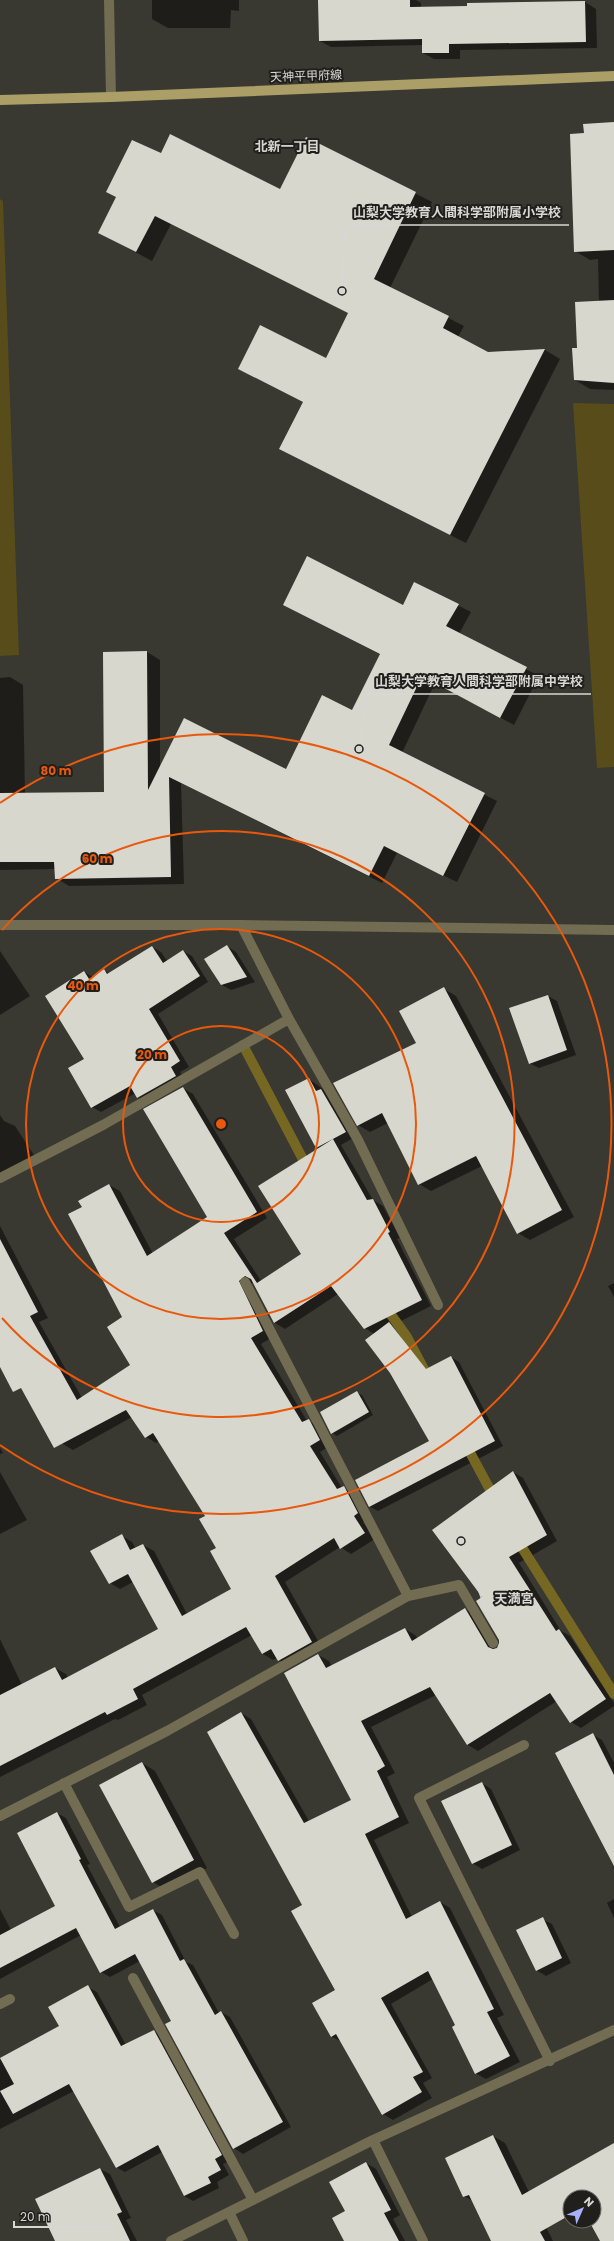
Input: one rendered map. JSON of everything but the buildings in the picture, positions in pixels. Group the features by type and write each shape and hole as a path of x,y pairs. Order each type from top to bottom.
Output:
{"main road":[{"name":"天神平甲府線","path":"0,100 110,97 614,76"}],"street":[{"path":"109,0 110,97"},
{"path":"0,925 241,925 614,930"},
{"path":"241,925 289,1019 358,1140 438,1305"},
{"path":"0,1178 103,1125 289,1019"},
{"path":"245,1282 408,1596"},
{"path":"0,1816 167,1731 408,1596 459,1585 493,1643"},
{"path":"524,1745 419,1798 550,2061"},
{"path":"64,1783 129,1907 200,1872 234,1934"},
{"path":"132,1978 253,2200"},
{"path":"0,2004 10,1999"},
{"path":"171,2241 373,2140 550,2061 614,2030"},
{"path":"373,2140 423,2241"},
{"path":"229,2212 243,2241"}],"shaded area":[{"path":"0,199 3,201 19,655 0,656"},
{"path":"573,403 614,404 614,767 597,768"}],"waterway":[{"path":"243,1045 308,1169"},
{"path":"384,1305 407,1337 426,1373"},
{"path":"465,1443 495,1499"},
{"path":"516,1538 614,1694"}],"place":[{"name":"山梨大学教育人間科学部附属小学校","path":"342,291"},
{"name":"山梨大学教育人間科学部附属中学校","path":"359,749"},
{"name":"天満宮","path":"461,1541"}],"district":[{"name":"北新一丁目","path":"287,146"}]}
